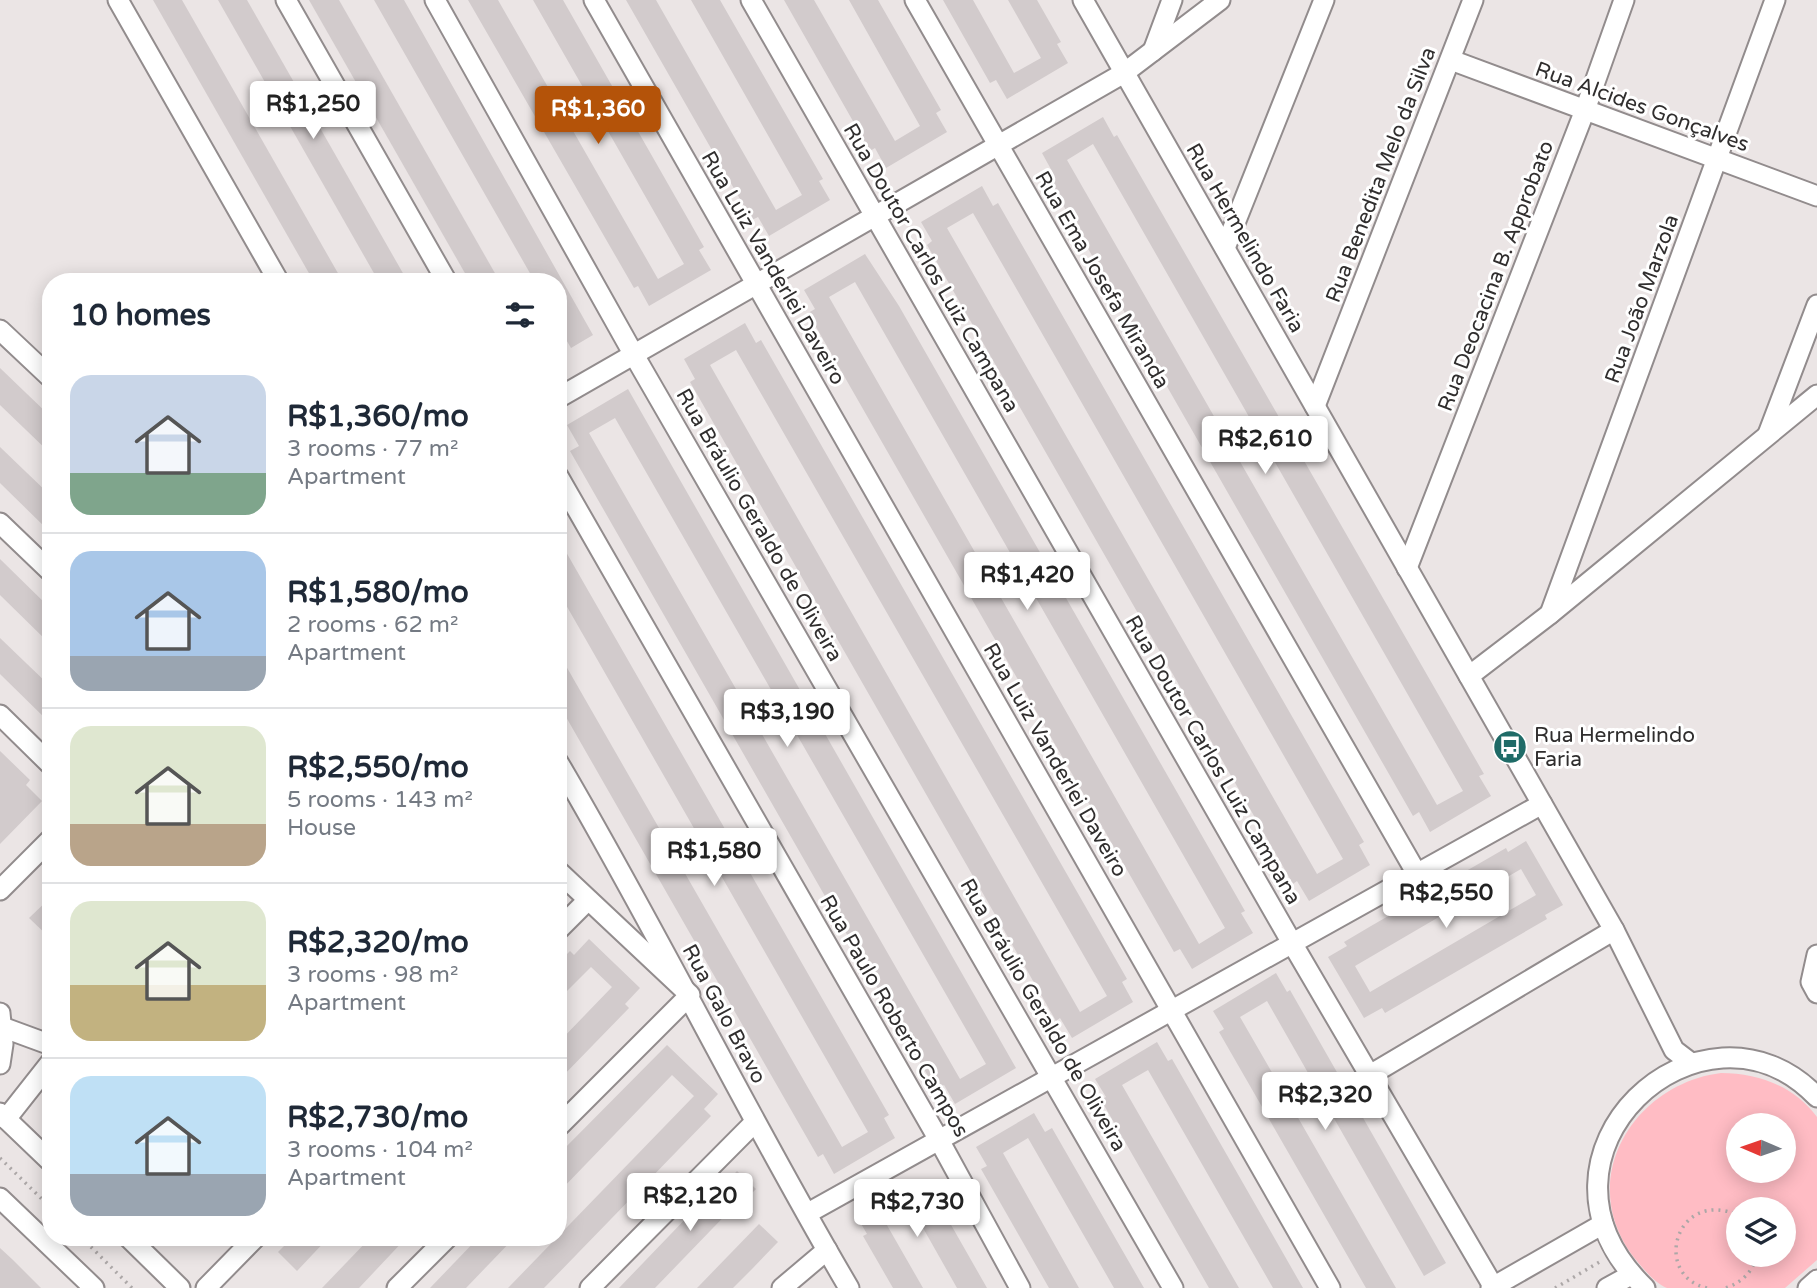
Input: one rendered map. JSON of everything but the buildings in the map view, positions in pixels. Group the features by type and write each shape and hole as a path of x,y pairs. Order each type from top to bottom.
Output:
{"street":[{"path":"118,0 274,273"},
{"path":"286,0 442,273"},
{"name":"Rua Bráulio Geraldo de Oliveira","path":"435,0 634,355 1173,1288"},
{"name":"Rua Luiz Vanderlei Daveiro","path":"594,0 1330,1288"},
{"name":"Rua Doutor Carlos Luiz Campana","path":"751,0 1492,1287"},
{"name":"Rua Ema Josefa Miranda","path":"915,0 1417,874"},
{"name":"Rua Hermelindo Faria","path":"1083,0 1614,930 1682,1067"},
{"path":"1153,51 1172,0"},
{"path":"567,393 1124,73 1220,0"},
{"path":"1225,248 1324,0"},
{"name":"Rua Benedita Melo da Silva","path":"1315,406 1473,0"},
{"name":"Rua Deocacina B. Approbato","path":"1407,568 1624,0"},
{"name":"Rua João Marzola","path":"1550,614 1775,0"},
{"name":"Rua Alcides Gonçalves","path":"1451,60 1817,196"},
{"path":"1768,434 1817,304"},
{"path":"0,330 42,370"},
{"path":"1469,676 1550,614 1817,395"},
{"name":"Rua Paulo Roberto Campos","path":"567,492 939,1140 1020,1288"},
{"path":"0,523 42,563"},
{"path":"0,715 42,756"},
{"name":"Rua Galo Bravo","path":"567,783 690,995 755,1122 849,1288"},
{"path":"808,1213 1542,804"},
{"path":"0,890 42,847"},
{"path":"567,880 690,995 567,1118"},
{"path":"567,921 588,900"},
{"path":"1370,1074 1614,930"},
{"path":"1816,956 1811,982 1817,993"},
{"path":"0,1064 1,1020 42,1040"},
{"path":"1607,1288 1638,1281 1614,1254 1603,1224 1598,1185 1602,1156 1612,1129 1635,1097 1682,1067 1723,1059 1762,1064 1797,1080 1817,1097"},
{"path":"42,1072 3,1116 42,1153"},
{"path":"590,1288 755,1122"},
{"path":"4,1209 42,1242"},
{"path":"1492,1287 1603,1224"},
{"path":"46,1246 94,1288"},
{"path":"137,1246 180,1288"},
{"path":"206,1288 247,1246"},
{"path":"397,1288 439,1246"},
{"path":"782,1288 827,1250"},
{"path":"1808,1288 1817,1280"}],"path":[{"path":"0,1158 42,1199"},
{"path":"1707,1288 1696,1286 1680,1270 1675,1248 1682,1226 1699,1211 1721,1208 1726,1210"},
{"path":"90,1246 132,1288"},
{"path":"1555,1288 1614,1254"},
{"path":"1726,1288 1740,1283 1753,1267"}],"shaded area":[{"path":"1721,1073 1735,1074 1762,1079 1786,1089 1808,1106 1817,1117 1817,1260 1785,1288 1667,1288 1653,1278 1632,1255 1616,1226 1610,1196 1613,1166 1623,1139 1640,1115 1663,1095 1690,1081"}],"place":[{"name":"Rua Hermelindo Faria","path":"1510,747"}]}
